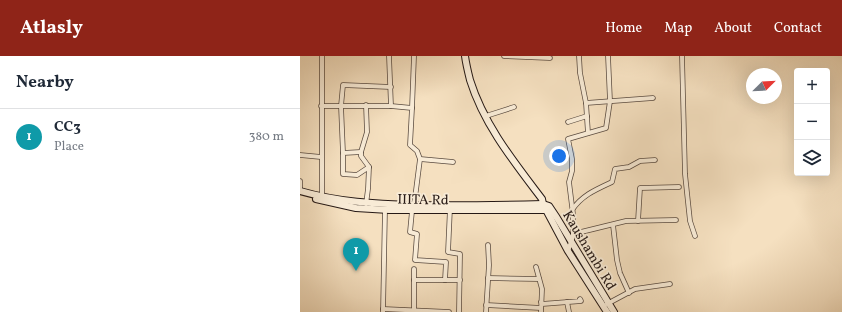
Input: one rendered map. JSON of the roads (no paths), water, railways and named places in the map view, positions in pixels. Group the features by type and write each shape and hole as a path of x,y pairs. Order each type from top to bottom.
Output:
{"main road":[{"path":"465,56 470,80 486,116 507,152 542,199 543,204 568,251 606,307"},
{"name":"IIITA Rd","path":"300,191 322,197 385,207"},
{"name":"IIITA Rd","path":"300,195 356,208 385,207 547,210"},
{"name":"IIITA Rd","path":"450,208 543,204"},
{"name":"Kaushambi Rd","path":"543,204 549,206 571,242 606,307 614,312"}],"street":[{"path":"322,56 322,197"},
{"path":"389,56 391,106"},
{"path":"414,56 410,145 417,151 420,159 410,232 417,234 415,260 446,262 445,280"},
{"path":"504,56 550,58"},
{"path":"579,56 580,72 586,102 588,133"},
{"path":"568,251 573,234 570,182 572,159 568,139 606,128 610,101 608,56"},
{"path":"682,56 686,174 690,221 695,236"},
{"path":"369,167 357,175 343,174 341,106 343,85 390,87"},
{"path":"586,102 652,98"},
{"path":"321,106 366,105 412,108"},
{"path":"366,105 367,132 361,152 361,156 369,167 366,204"},
{"path":"486,116 514,106"},
{"path":"568,122 587,116"},
{"path":"343,153 361,152"},
{"path":"300,155 321,156"},
{"path":"420,159 453,162"},
{"path":"572,210 578,200 612,182 615,169 628,167 640,161 655,160"},
{"path":"300,181 300,191"},
{"path":"638,221 640,188 679,187"},
{"path":"385,207 383,311 449,312"},
{"path":"450,208 448,252 460,254 459,312"},
{"path":"573,234 626,221 676,220"},
{"path":"613,225 616,260 629,293"},
{"path":"486,312 489,265 488,245"},
{"path":"486,305 541,310 542,289 536,267"},
{"path":"414,269 414,311"},
{"path":"488,278 539,279"},
{"path":"414,280 460,280"},
{"path":"606,307 635,289 670,284"},
{"path":"541,301 542,304 581,301 580,299"},
{"path":"567,302 569,312"}],"place":[{"name":"CC3","path":"356,271"}]}
